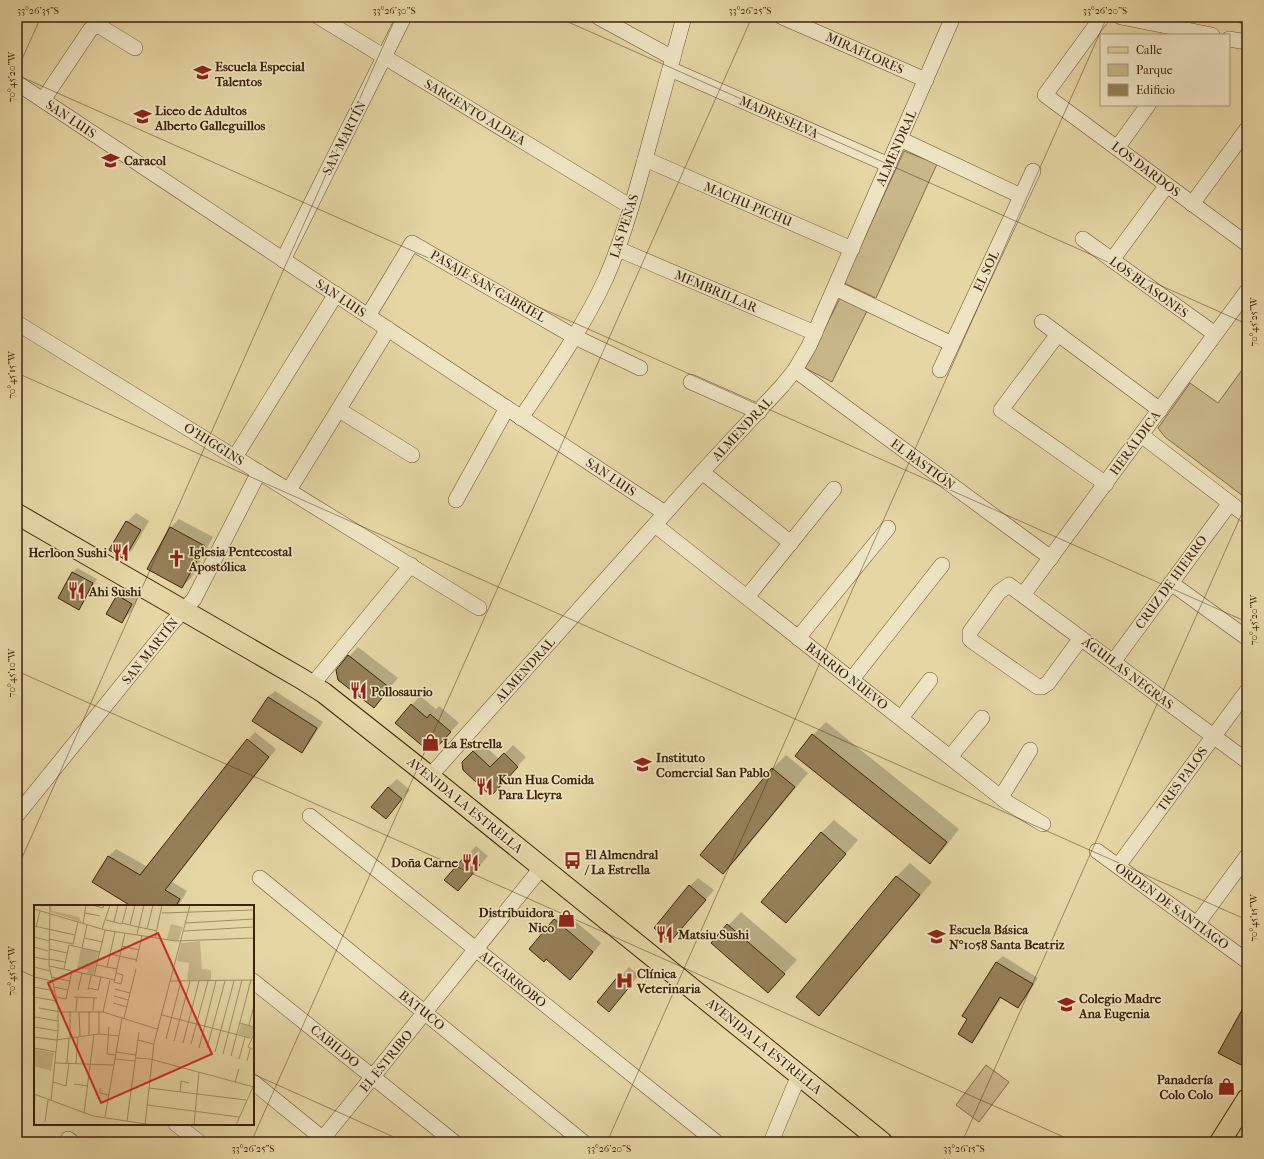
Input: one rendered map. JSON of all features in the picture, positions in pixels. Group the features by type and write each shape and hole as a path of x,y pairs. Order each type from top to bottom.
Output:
{"main road":[{"name":"AVENIDA LA ESTRELLA","path":"17,514 312,685 430,776 882,1142"},
{"path":"1220,1142 1242,1120 1247,1099"}],"street":[{"name":"SARGENTO ALDEA","path":"319,17 631,207"},
{"name":"SAN MARTÍN","path":"283,260 404,17"},
{"name":"MADRESELVA","path":"598,17 671,63 889,164"},
{"name":"LAS PEÑAS","path":"521,418 575,337 593,305 618,249 645,159 684,17"},
{"name":"MIRAFLORES","path":"782,17 926,80"},
{"name":"ALMENDRAL","path":"430,776 795,370 815,334 953,17"},
{"name":"LOS DARDOS","path":"1102,17 1046,94 1247,244"},
{"path":"1121,17 1163,21 1205,34"},
{"path":"43,100 91,28 94,26 101,27 135,48"},
{"path":"1230,39 1247,42"},
{"name":"SAN LUIS","path":"17,83 665,513"},
{"path":"1117,148 1147,106"},
{"path":"1192,204 1247,129"},
{"path":"900,139 1021,196"},
{"name":"MACHU-PICHU","path":"645,159 852,249"},
{"name":"EL SOL","path":"940,370 1033,171"},
{"path":"1112,260 1167,185"},
{"name":"LOS BLASONES","path":"1083,239 1215,334"},
{"name":"PASAJE SAN GABRIEL","path":"368,316 412,243 575,337 640,368"},
{"name":"MEMBRILLAR","path":"618,249 815,334"},
{"path":"835,288 952,344"},
{"name":"HERÁLDICA","path":"1023,595 1247,292"},
{"path":"235,457 336,294"},
{"path":"1042,322 1160,410"},
{"name":"O'HIGGINS","path":"17,323 479,608"},
{"path":"289,490 388,329"},
{"path":"1058,334 1002,410 1106,484"},
{"name":"EL BASTIÓN","path":"795,370 1051,558"},
{"path":"691,382 758,412"},
{"path":"456,500 506,408"},
{"path":"338,410 412,455"},
{"path":"1141,436 1247,516"},
{"name":"SAN MARTÍN","path":"17,815 170,626 194,599 259,472"},
{"path":"702,472 791,543"},
{"path":"747,597 834,489"},
{"name":"CRUZ DE HIERRO","path":"1113,662 1230,503"},
{"name":"BARRIO NUEVO","path":"655,525 1001,798 1016,809 1043,824"},
{"path":"798,638 888,528"},
{"path":"312,685 410,565"},
{"path":"852,680 942,566"},
{"path":"1171,583 1247,638"},
{"name":"ÁGUILAS NEGRAS","path":"1081,638 1048,683 1042,687 1034,685 972,641 970,636 971,629 999,592 1009,585 1023,595 1081,638 1113,662 1214,736 1247,761"},
{"path":"900,718 930,680"},
{"name":"TRES PALOS","path":"1118,866 1247,691"},
{"path":"950,757 982,718"},
{"path":"1001,798 1030,750"},
{"name":"ALGARROBO","path":"310,816 716,1142"},
{"name":"ORDEN DE SANTIAGO","path":"1097,851 1247,961"},
{"path":"1197,924 1247,856"},
{"name":"EL ESTRIBO","path":"323,1141 372,1077 542,867"},
{"name":"BATUCO","path":"260,878 583,1142"},
{"name":"CABILDO","path":"254,982 454,1142"},
{"path":"771,1142 799,1075"},
{"path":"254,1083 323,1141"},
{"path":"177,1125 199,1142"}],"green space":[{"path":"904,151 937,164 876,298 844,283"},
{"path":"840,298 867,311 832,382 805,368"},
{"path":"1247,363 1247,499 1165,437 1158,428 1190,383 1218,403"},
{"path":"986,1065 1009,1082 979,1122 956,1105"}],"building":[{"path":"126,521 141,530 124,559 109,550"},
{"name":"Iglesia Pentecostal Apostólica","path":"170,527 205,546 182,588 147,569"},
{"name":"Ahi Sushi","path":"72,572 93,583 79,610 58,598"},
{"path":"117,595 132,604 122,623 106,614"},
{"path":"348,655 390,688 374,708 338,680 336,670"},
{"path":"268,697 317,728 302,753 252,721"},
{"path":"411,704 427,718 430,714 451,732 437,747 426,749 395,723"},
{"path":"812,734 947,842 930,864 795,756"},
{"path":"247,739 269,757 165,890 180,899 177,905 129,905 92,882 108,856 140,875"},
{"path":"473,751 490,767 504,753 518,767 491,796 463,770 462,762"},
{"path":"772,768 795,787 723,874 700,855"},
{"path":"388,787 402,799 386,819 371,807"},
{"path":"821,832 846,854 786,923 761,902"},
{"path":"467,854 480,865 458,891 444,880"},
{"path":"896,876 920,895 819,1016 796,997"},
{"path":"689,885 706,900 670,942 654,928"},
{"path":"554,919 593,952 570,980 546,959 544,962 529,949"},
{"path":"727,924 785,974 768,993 711,943"},
{"path":"996,962 1033,984 1018,1008 1000,997 972,1043 958,1034 967,1019 962,1016"},
{"path":"619,975 631,985 609,1012 597,1002"},
{"path":"1247,1001 1247,1055 1241,1065 1218,1053"}],"place":[{"name":"Escuela Especial Talentos","path":"202,73"},
{"name":"Liceo de Adultos Alberto Galleguillos","path":"142,117"},
{"name":"Caracol","path":"111,160"},
{"name":"Herloon Sushi","path":"120,552"},
{"name":"Iglesia Pentecostal Apostólica","path":"176,558"},
{"name":"Ahi Sushi","path":"76,591"},
{"name":"Pollosaurio","path":"358,691"},
{"name":"La Estrella","path":"430,743"},
{"name":"Instituto Comercial San Pablo","path":"643,764"},
{"name":"Kun Hua Comida Para Lleyra","path":"485,786"},
{"name":"El Almendral / La Estrella","path":"572,861"},
{"name":"Doña Carne","path":"471,862"},
{"name":"Distribuidora Nico","path":"567,919"},
{"name":"Matsiu Sushi","path":"665,934"},
{"name":"Escuela Básica N°1058 Santa Beatriz","path":"936,936"},
{"name":"Clínica Veterinaria","path":"624,980"},
{"name":"Colegio Madre Ana Eugenia","path":"1066,1005"},
{"name":"Panadería Colo Colo","path":"1226,1086"}]}
